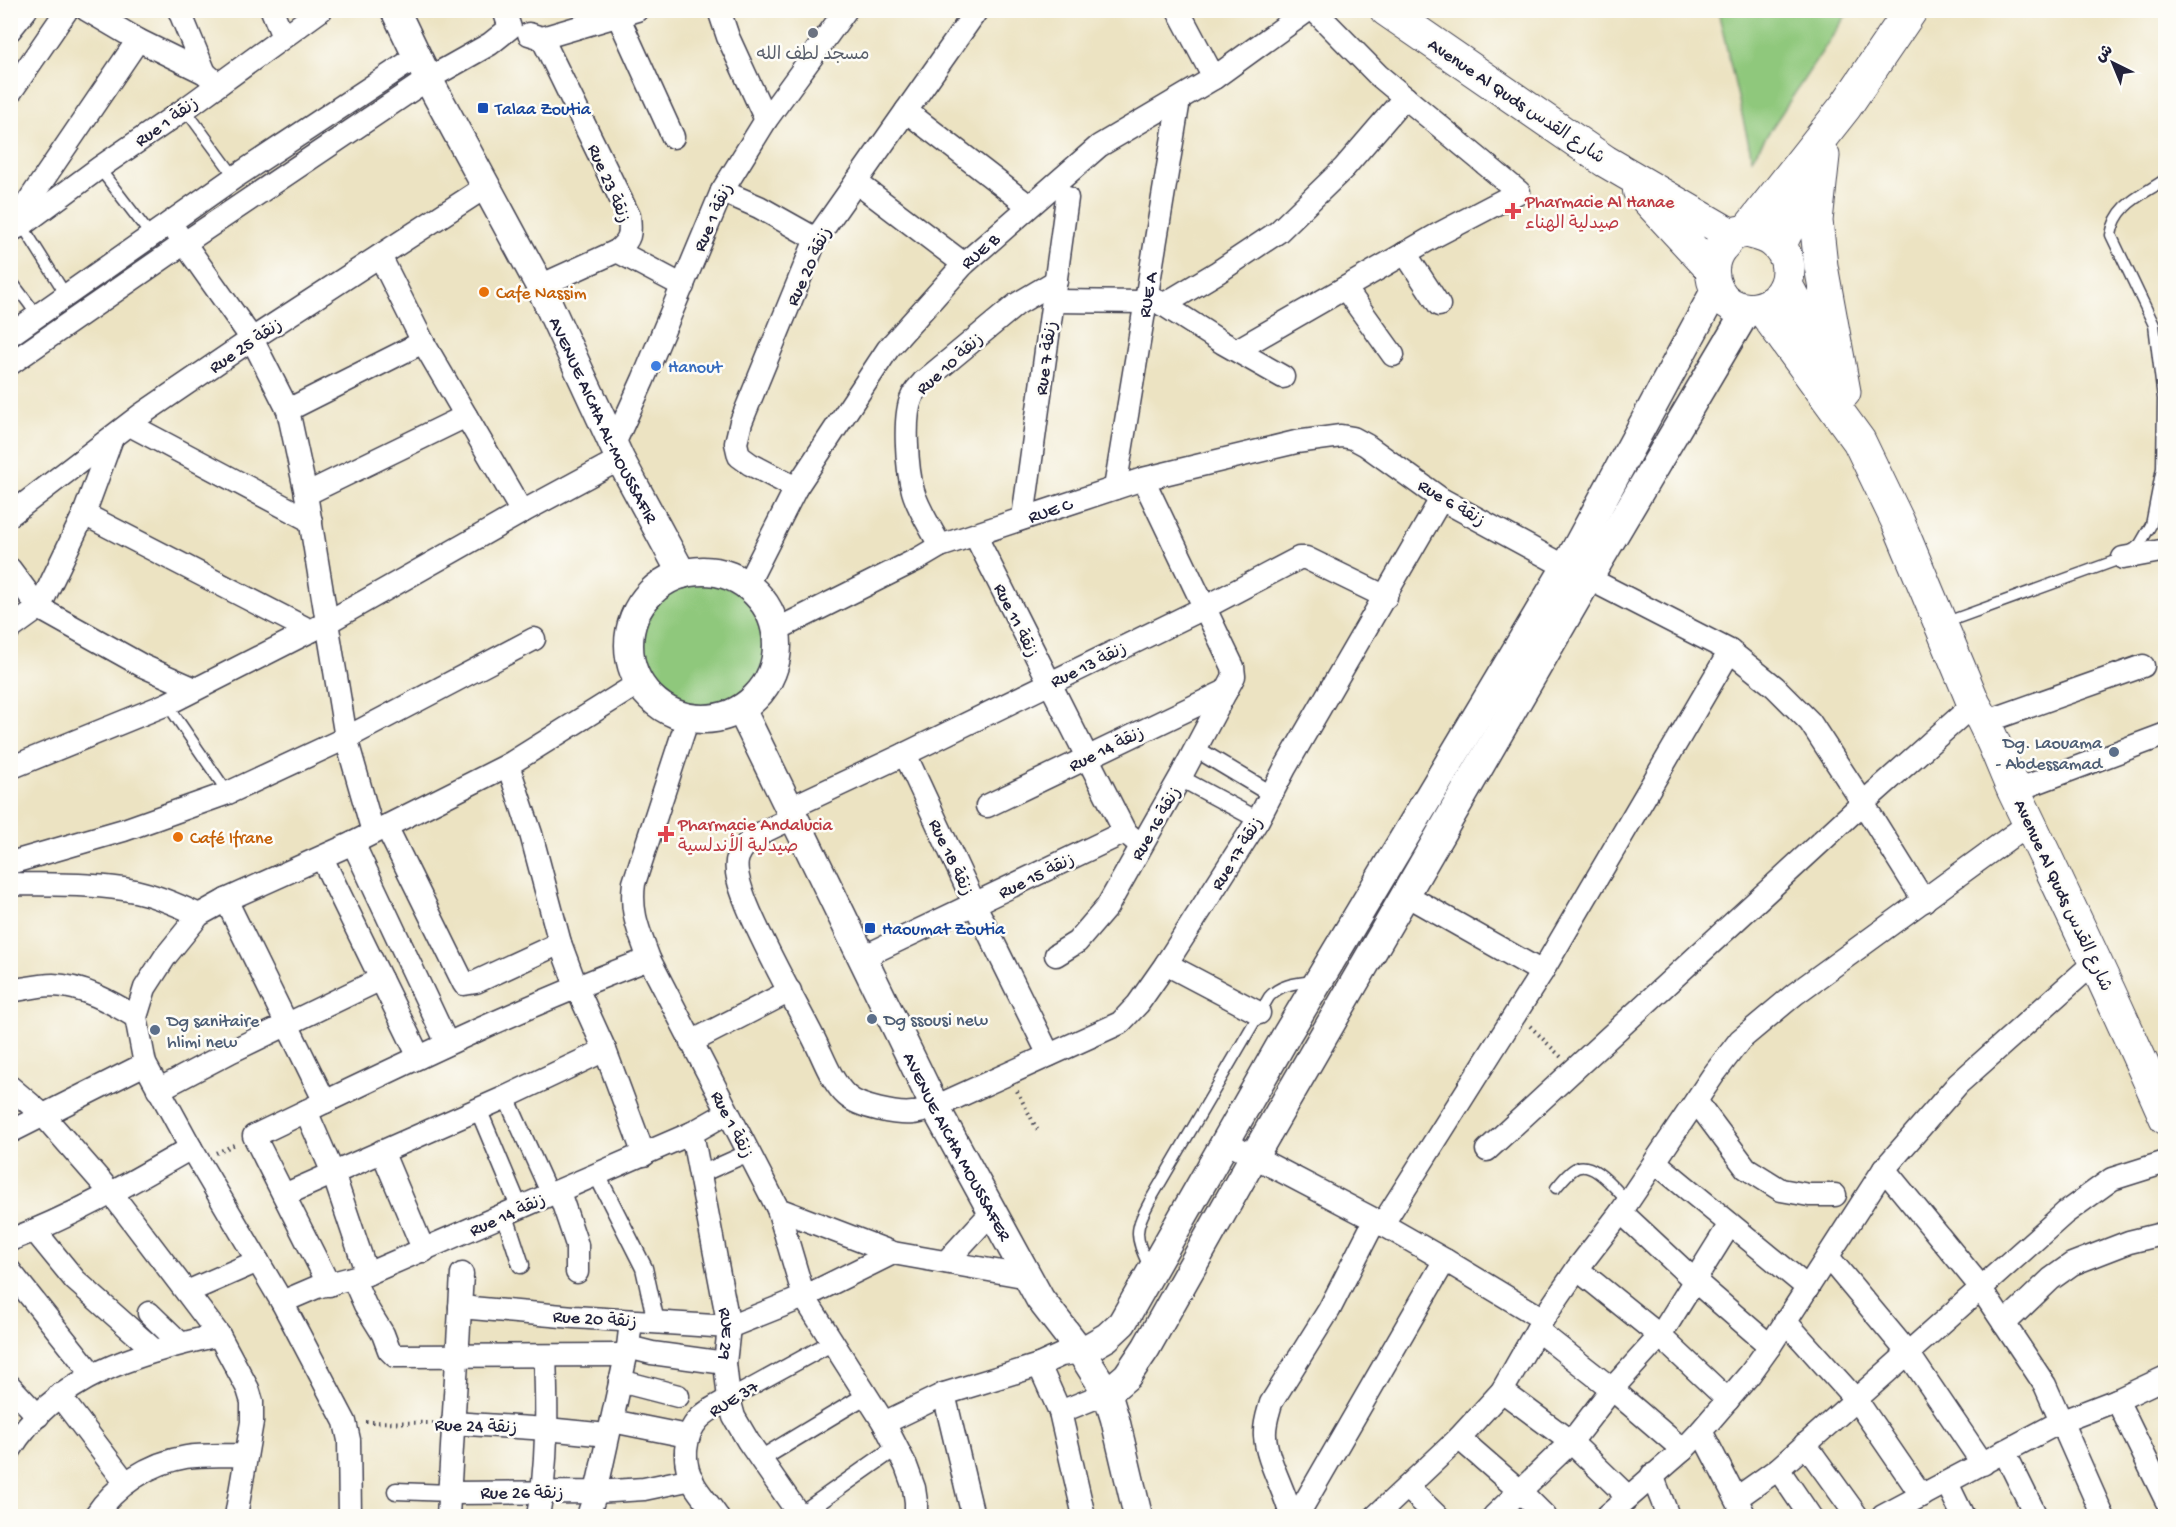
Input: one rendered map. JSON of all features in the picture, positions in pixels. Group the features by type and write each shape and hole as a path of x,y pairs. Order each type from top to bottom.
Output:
{"main road":[{"name":"Avenue Al Quds شارع القدس","path":"1386,10 1618,168 1740,233"},
{"path":"1740,233 1765,236 1779,246 1788,265 1786,285 1777,300 1755,309 1734,307 1724,300 1714,280 1716,254 1740,233 1845,107 1911,10"},
{"path":"1779,246 1845,107"},
{"path":"1823,156 1816,221 1821,266 1844,392"},
{"name":"Avenue Al Quds شارع القدس","path":"1618,168 1714,280"},
{"name":"Avenue Al Quds شارع القدس","path":"1786,285 1844,392 1858,441 1898,522 2014,791 2031,822 2096,961 2166,1118"},
{"name":"Avenue Al Quds شارع القدس","path":"1755,309 1858,441"}],"street":[{"path":"10,30 26,10"},
{"path":"10,93 67,10"},
{"path":"87,10 104,16 138,40 211,78"},
{"path":"179,10 211,78"},
{"path":"272,10 284,37"},
{"name":"Rue 1 زنقة","path":"14,228 185,109 211,78 284,37 321,10"},
{"name":"AVENUE AICHA AL-MOUSSAFIR","path":"395,10 540,286 617,451 682,574"},
{"path":"719,10 728,38 766,120"},
{"name":"Rue 1 زنقة","path":"617,451 722,191 766,120 846,10"},
{"name":"Rue 20 زنقة","path":"796,488 739,456 736,443 741,422 816,239 977,10"},
{"path":"1178,10 1214,78"},
{"name":"RUE B","path":"747,585 796,488 888,349 964,264 1099,146 1214,78 1308,10"},
{"path":"1237,350 1405,253 1519,192 1378,75 1314,10"},
{"path":"10,335 235,177 423,67 490,44 507,19 542,38 628,13 673,137"},
{"name":"Rue 23 زنقة","path":"540,286 617,251 626,243 631,232 629,216 542,38"},
{"path":"14,228 138,40"},
{"path":"10,364 186,242 423,67"},
{"path":"1152,300 1218,272 1278,232 1344,168 1405,98"},
{"name":"RUE A","path":"1115,488 1152,300 1179,100"},
{"path":"906,111 1029,206"},
{"path":"856,182 964,264"},
{"name":"Rue 25 زنقة","path":"10,515 121,431 252,339 487,186"},
{"path":"722,191 759,207 816,239"},
{"name":"Rue 7 زنقة","path":"1023,518 1067,198"},
{"path":"170,223 186,242 252,339 288,410 311,521 319,627 346,738 380,829 464,984 476,982 560,943"},
{"path":"617,251 682,286"},
{"path":"1405,253 1439,305"},
{"path":"380,256 423,342 522,512"},
{"path":"1060,1412 1107,1393 1127,1376 1146,1348 1406,895 1577,573 1714,280"},
{"path":"1345,288 1393,355"},
{"path":"1055,291 1152,300 1283,377"},
{"name":"Rue 10 زنقة","path":"940,546 913,492 909,472 907,418 911,399 923,382 1017,304 1055,291"},
{"path":"884,1424 944,1394 1039,1365 1061,1355 1082,1352 1107,1337 1122,1323 1319,980 1577,573 1755,309"},
{"path":"288,410 423,342"},
{"path":"306,494 466,416"},
{"path":"10,629 39,608 121,431 311,521"},
{"name":"Rue 6 زنقة","path":"1341,436 1353,438 1366,445 1441,499 1577,573 1730,651 1775,687 1810,722 1923,901"},
{"name":"RUE C","path":"776,630 940,546 1143,479 1296,442 1341,436"},
{"path":"10,768 167,704 319,627 522,512 617,451"},
{"path":"1143,479 1233,667 1230,684"},
{"name":"Rue 17 زنقة","path":"790,991 834,1078 848,1097 892,1112 914,1113 935,1107 1120,1023 1138,1004 1166,964 1258,820 1441,499"},
{"path":"84,514 319,627"},
{"name":"Rue 11 زنقة","path":"975,535 1048,683 1133,839"},
{"path":"2123,558 2166,550"},
{"name":"Rue 13 زنقة","path":"790,991 747,906 737,873 737,858 743,848 755,837 791,813 1048,683 1206,607 1299,558 1306,558 1386,597"},
{"path":"10,570 39,608 143,666 195,690"},
{"path":"699,571 716,572 733,577 747,585 770,613 776,630 777,649 774,667 766,683 755,698 741,709 723,717 688,718 660,706 639,683 632,665 629,646 631,627 638,609 664,582 682,574 699,571"},
{"path":"10,863 124,830 228,793 346,738 534,639"},
{"path":"1291,1516 1265,1436 1271,1403 1329,1310 1378,1222 1542,972 1730,651"},
{"path":"1487,1150 1863,803 1980,713 2143,666"},
{"path":"350,1516 349,1440 345,1422 282,1302 194,1154 145,1064 136,1017 145,988 165,957 199,915 226,900 353,843 508,765 639,683"},
{"name":"Rue 16 زنقة","path":"1056,956 1077,942 1107,907 1133,839 1180,778 1230,684"},
{"name":"Rue 14 زنقة","path":"987,806 1230,684"},
{"name":"AVENUE AICHA MOUSSAFER","path":"741,709 935,1107 1050,1313 1082,1352 1107,1393 1116,1419 1138,1516"},
{"name":"Rue 1 زنقة","path":"688,718 634,883 631,901 633,915 649,958 778,1209 804,1297 884,1424 906,1466 914,1488 916,1516"},
{"path":"2014,791 2166,734"},
{"path":"1196,749 1271,794"},
{"name":"Rue 18 زنقة","path":"905,754 975,905 1049,1055"},
{"path":"508,765 531,834 560,943 576,986 605,1050 644,1155"},
{"path":"1180,778 1258,820"},
{"path":"1376,1516 1460,1438 1502,1392 1540,1324 1576,1269 1624,1207 1713,1074 1740,1040 1795,994 2031,822"},
{"name":"Rue 15 زنقة","path":"862,957 975,905 1133,839"},
{"path":"353,843 447,1043"},
{"path":"322,858 419,1057"},
{"path":"10,884 134,891 165,899 199,915"},
{"path":"1406,895 1542,972"},
{"path":"226,900 287,1023 315,1107 368,1311 383,1334 391,1354 395,1356 545,1356 627,1351 725,1363"},
{"path":"329,1285 254,1136 447,1043 576,986 649,958"},
{"path":"1607,1516 1683,1450 1728,1400 1770,1346 1884,1169 1958,1084 2096,961"},
{"path":"1166,964 1259,1013"},
{"path":"158,1090 287,1023 381,979"},
{"path":"10,991 53,985 82,990 112,1002 136,1017"},
{"path":"691,1042 790,991"},
{"path":"284,1195 506,1097 605,1050"},
{"path":"10,1132 145,1064"},
{"path":"10,1087 43,1115 112,1194 219,1335 248,1389 252,1402 252,1422 236,1516"},
{"path":"506,1097 555,1194 577,1245 577,1272"},
{"path":"1696,1101 1746,1168 1781,1190 1809,1195 1835,1195"},
{"path":"478,1109 512,1212 520,1265"},
{"name":"Rue 14 زنقة","path":"282,1302 360,1276 424,1251 644,1155 692,1133 727,1113"},
{"name":"RUE 29","path":"692,1133 725,1294 729,1327 725,1363 729,1399 735,1417 759,1460 800,1516"},
{"path":"1226,1142 1445,1260 1540,1324 1683,1450"},
{"path":"382,1151 424,1251"},
{"path":"699,1175 748,1153"},
{"path":"10,1240 35,1231 194,1154"},
{"path":"1655,1162 1808,1288"},
{"path":"1701,1431 1741,1507 1805,1444 1857,1401 2065,1213 2112,1179 2166,1162"},
{"path":"1884,1169 1981,1289 2045,1385 2103,1516"},
{"path":"597,1175 644,1268 656,1322"},
{"path":"1624,1207 1695,1281 1770,1346"},
{"path":"778,1209 893,1253 1029,1277"},
{"path":"946,1262 992,1212"},
{"path":"1494,1516 1571,1442 1612,1389 1660,1336 1731,1224"},
{"path":"35,1231 80,1285 155,1351"},
{"path":"2004,1324 2052,1279 2072,1264 2129,1242 2166,1233"},
{"path":"729,1327 804,1297 893,1253"},
{"path":"1828,1257 1908,1353 1983,1464"},
{"path":"1298,1516 1445,1260"},
{"path":"187,1293 258,1261"},
{"path":"1576,1269 1660,1336 1728,1400"},
{"path":"10,1271 93,1375"},
{"path":"448,1516 462,1274"},
{"name":"Rue 20 زنقة","path":"460,1307 729,1327"},
{"path":"149,1313 180,1343"},
{"path":"588,1516 596,1492 632,1321"},
{"path":"1785,1321 1857,1401 1922,1496"},
{"path":"10,1450 59,1395 93,1375 133,1357 180,1343 219,1335"},
{"name":"RUE 37","path":"687,1436 696,1421 711,1409 833,1342"},
{"path":"538,1516 547,1429 545,1356"},
{"path":"1039,1365 1060,1412 1084,1516"},
{"path":"1886,1516 2060,1422 2118,1400 2166,1377"},
{"path":"620,1381 678,1396"},
{"path":"10,1386 38,1416"},
{"path":"1502,1392 1571,1442 1628,1497"},
{"path":"944,1394 973,1516"},
{"path":"59,1395 126,1484"},
{"path":"759,1460 866,1396"},
{"path":"2118,1400 2166,1500"},
{"name":"Rue 24 زنقة","path":"452,1424 547,1429 609,1428 687,1436"},
{"path":"687,1436 685,1459 692,1479 717,1516"},
{"path":"1460,1438 1545,1516"},
{"path":"1805,1444 1857,1516"},
{"path":"800,1516 895,1448"},
{"path":"2004,1451 2036,1516"},
{"path":"95,1516 104,1503 126,1484 159,1466 187,1457 246,1455"},
{"path":"1778,1469 1810,1516"},
{"path":"1652,1475 1668,1516"},
{"name":"Rue 26 زنقة","path":"396,1491 596,1492 644,1489 692,1479"},
{"path":"1947,1483 1963,1516"},
{"path":"1407,1488 1437,1516"}],"lane":[{"path":"185,109 235,177"},
{"path":"99,168 152,237"},
{"path":"1941,624 2123,558 2140,544 2151,525 2162,468 2163,399 2154,325 2111,235 2113,222 2119,210 2166,179"},
{"path":"14,228 66,295"},
{"path":"10,279 38,316"},
{"path":"167,704 228,793"},
{"path":"1152,1273 1137,1240 1141,1217 1259,1013 1274,992 1288,985 1319,980"},
{"path":"1556,1188 1574,1169 1580,1166 1588,1167 1598,1172 1624,1207"}],"path":[{"path":"1516,1013 1574,1070"},
{"path":"1008,1072 1039,1133"},
{"path":"194,1154 254,1136"},
{"name":"Rue 24 زنقة","path":"345,1422 452,1424"}],"green space":[{"path":"1718,11 1849,11 1752,158"},
{"path":"704,583 729,588 749,602 763,622 768,647 763,672 749,692 729,706 704,711 679,706 659,692 645,672 640,647 645,622 659,602 679,588"}],"place":[{"name":"مسجد لطف الله","path":"813,33"},
{"name":"Talaa Zoutia","path":"483,108"},
{"name":"Pharmacie Al Hanae صيدلية الهناء","path":"1513,211"},
{"name":"Cafe Nassim","path":"484,292"},
{"name":"Hanout","path":"656,366"},
{"name":"Dg. Laouama - Abdessamad","path":"2114,752"},
{"name":"Pharmacie Andalucia صيدلية الأندلسية","path":"666,834"},
{"name":"Café Ifrane","path":"178,837"},
{"name":"Haoumat Zoutia","path":"870,928"},
{"name":"Dg ssousi new","path":"872,1019"},
{"name":"Dg sanitaire hlimi new","path":"155,1030"}]}
